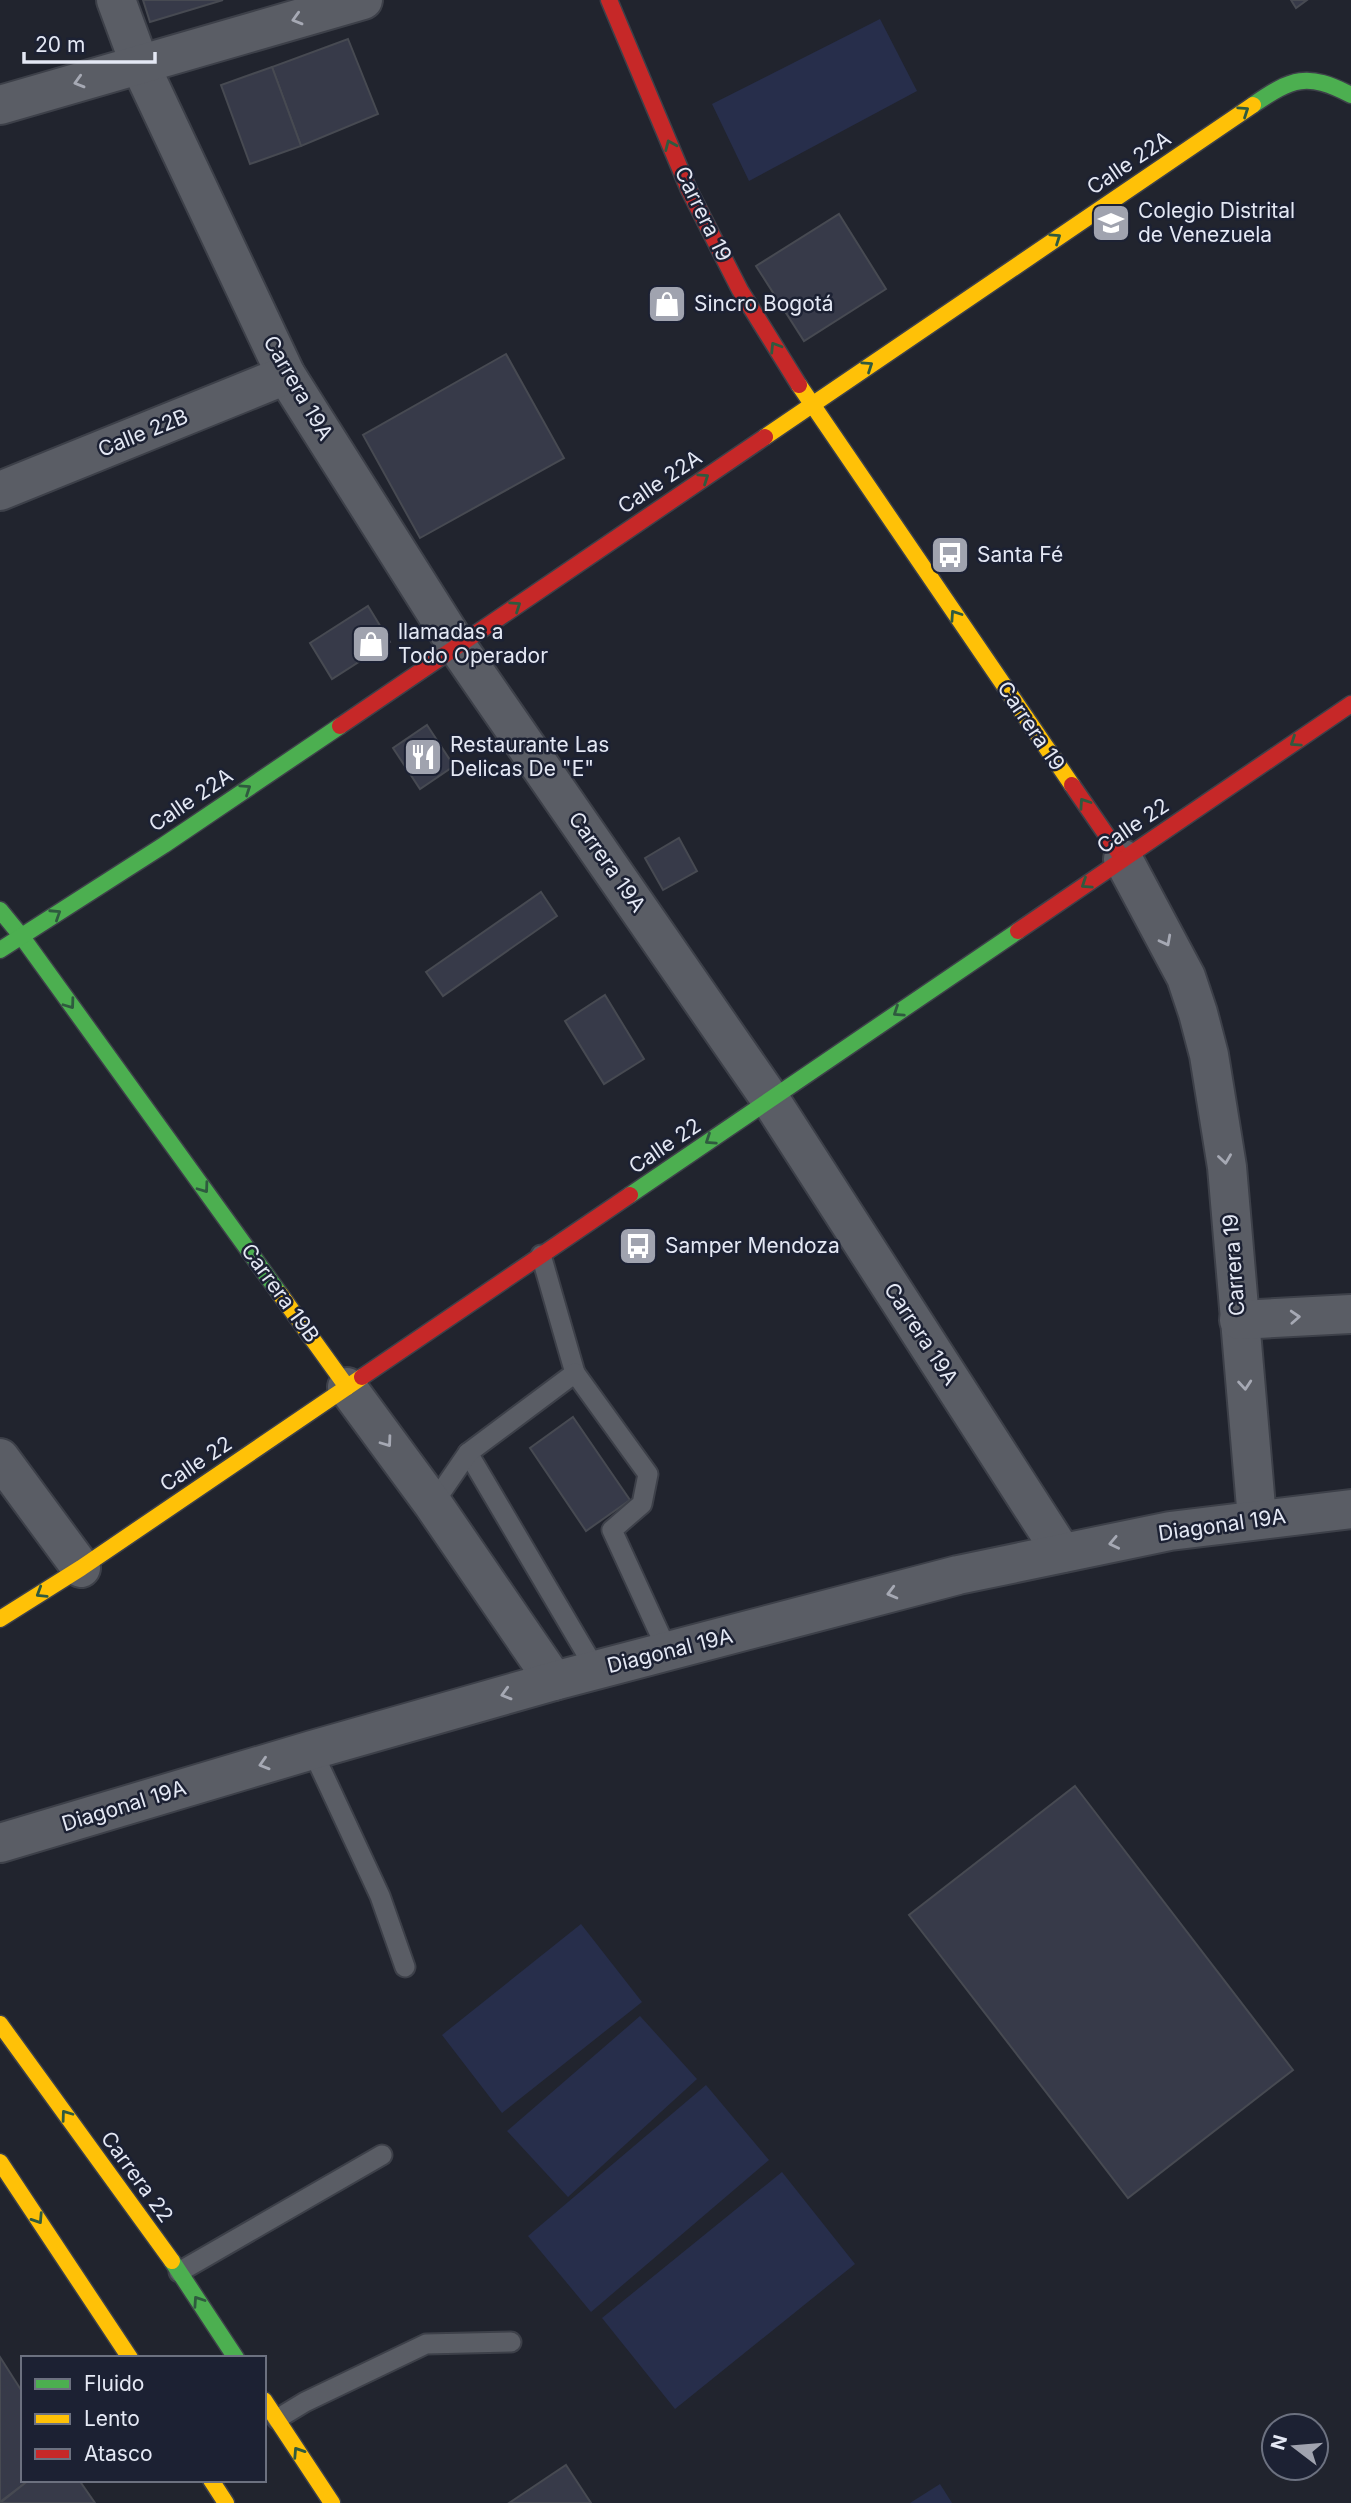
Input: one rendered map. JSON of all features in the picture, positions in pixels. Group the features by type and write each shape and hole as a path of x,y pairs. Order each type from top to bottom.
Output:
{"street":[{"name":"Carrera 19A","path":"116,0 140,65 286,375 457,646 770,1099 1062,1553"},
{"path":"0,104 363,0"},
{"name":"Carrera 19","path":"609,0 696,202 740,290 811,405 1122,859 1186,977 1204,1034 1227,1167 1256,1519"},
{"name":"Calle 22A","path":"0,950 164,845 1283,84 1308,79 1328,83 1351,95"},
{"name":"Calle 22B","path":"0,491 286,375"},
{"name":"Calle 22","path":"0,1619 81,1568 1351,704"},
{"name":"Carrera 19B","path":"0,910 433,1504 554,1681"},
{"path":"1239,1320 1351,1314"},
{"path":"0,1458 81,1568"},
{"name":"Diagonal 19A","path":"0,1843 554,1681 958,1575 1170,1531 1351,1509"},
{"name":"Carrera 22","path":"0,2024 179,2272 235,2356"},
{"path":"0,2162 129,2356"},
{"path":"266,2403 332,2503"},
{"path":"212,2482 226,2503"}],"lane":[{"path":"541,1255 575,1373 648,1474 642,1504 612,1530 668,1652"},
{"path":"433,1504 468,1453 575,1373"},
{"path":"468,1453 596,1670"},
{"path":"312,1750 380,1896 405,1967"},
{"path":"179,2272 382,2155"},
{"path":"277,2419 304,2402 426,2344 511,2342"}],"shaded area":[{"path":"880,19 917,91 749,181 712,104"},
{"path":"581,1924 642,2002 502,2113 442,2035"},
{"path":"640,2016 697,2079 568,2197 507,2131"},
{"path":"706,2085 769,2160 591,2312 528,2236"},
{"path":"782,2172 855,2264 675,2409 602,2318"},
{"path":"940,2484 952,2503 910,2503"}],"building":[{"path":"143,0 223,0 150,22"},
{"path":"1291,0 1307,0 1296,8"},
{"path":"348,39 378,114 301,146 272,67"},
{"path":"272,67 301,146 250,164 221,85"},
{"path":"839,214 886,289 804,341 756,266"},
{"path":"506,354 564,458 420,538 363,435"},
{"path":"368,606 390,642 332,679 310,643"},
{"name":"Restaurante Las Delicas De \"E\"","path":"427,725 454,766 420,789 393,748"},
{"path":"679,838 697,871 663,890 645,858"},
{"path":"541,892 557,916 443,996 426,972"},
{"path":"605,995 644,1059 604,1084 565,1021"},
{"path":"573,1417 630,1500 586,1531 530,1448"},
{"path":"1075,1786 1293,2070 1128,2198 909,1915"},
{"path":"0,2357 21,2390 21,2482 26,2482 0,2502"},
{"path":"566,2465 591,2503 509,2503"},
{"path":"26,2482 80,2482 95,2503 0,2503"}],"traffic: fast":[{"path":"1253,105 1279,89 1300,81 1323,83 1351,95"},
{"path":"0,950 164,845 340,726"},
{"path":"0,910 280,1294"},
{"path":"630,1195 1018,931"},
{"path":"172,2261 235,2356"}],"traffic: slow":[{"path":"765,437 1253,105"},
{"path":"799,385 1072,785"},
{"path":"280,1294 347,1387"},
{"path":"0,1619 81,1568 362,1377"},
{"path":"0,2024 172,2261"},
{"path":"0,2162 129,2356"},
{"path":"266,2403 332,2503"},
{"path":"212,2482 226,2503"}],"traffic: jam":[{"path":"609,0 689,190 740,290 799,385"},
{"path":"340,726 765,437"},
{"path":"1018,931 1351,704"},
{"path":"1072,785 1123,859"},
{"path":"362,1377 630,1195"}],"place":[{"name":"Colegio Distrital de Venezuela","path":"1111,223"},
{"name":"Sincro Bogotá","path":"667,304"},
{"name":"Santa Fé","path":"950,555"},
{"name":"llamadas a Todo Operador","path":"371,644"},
{"name":"Restaurante Las Delicas De \"E\"","path":"423,757"},
{"name":"Samper Mendoza","path":"638,1246"}]}
